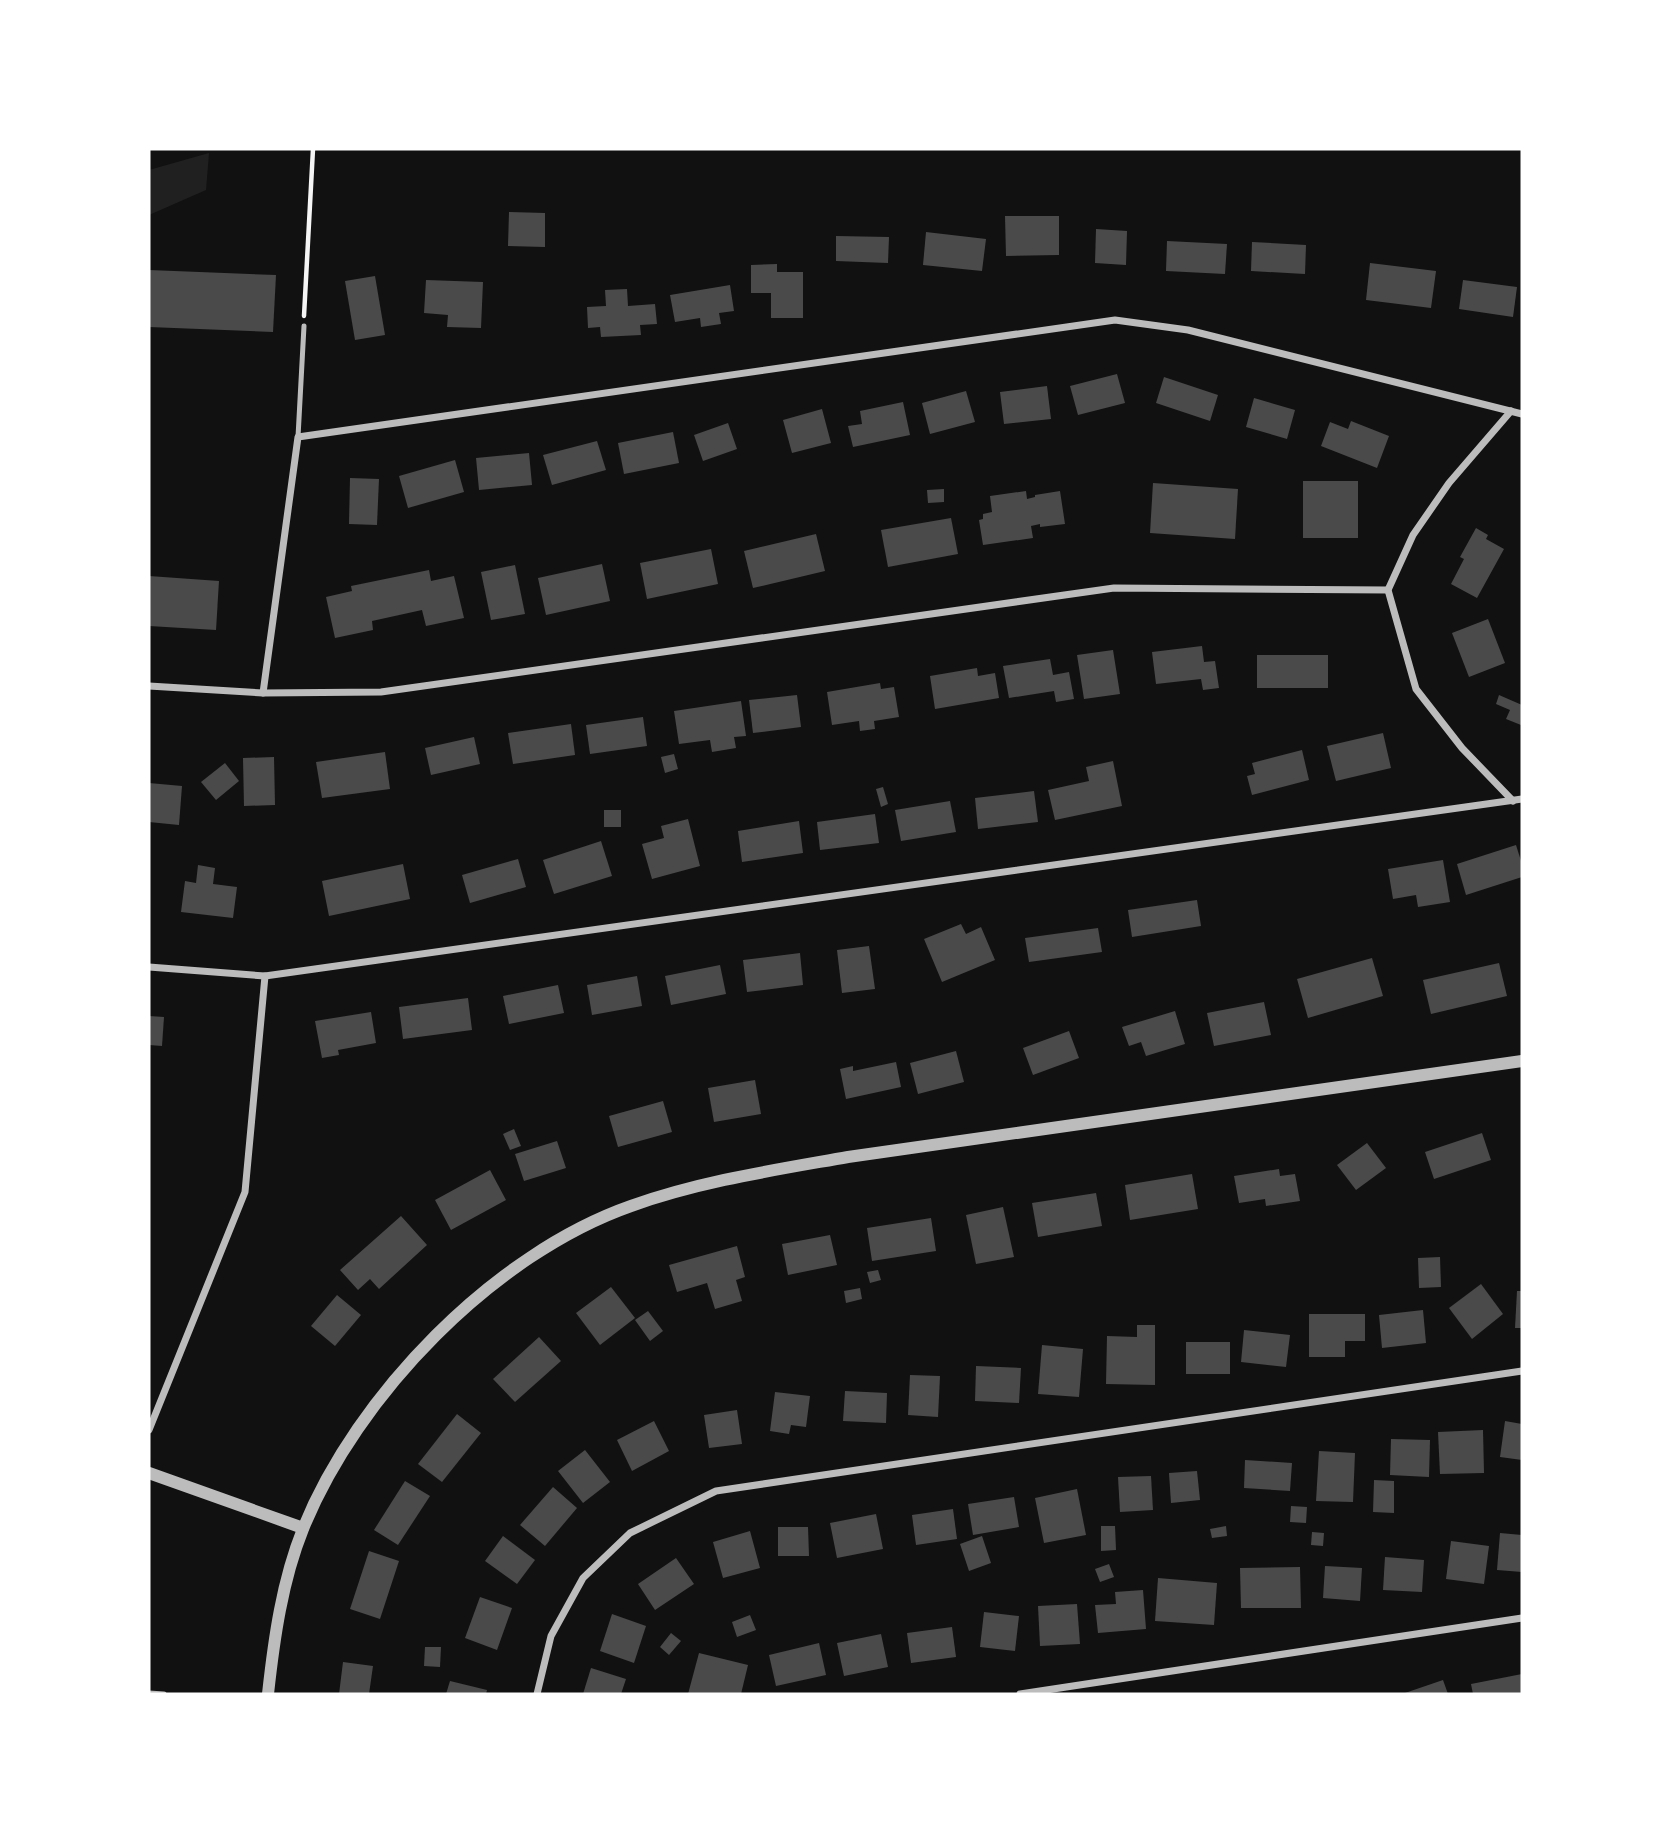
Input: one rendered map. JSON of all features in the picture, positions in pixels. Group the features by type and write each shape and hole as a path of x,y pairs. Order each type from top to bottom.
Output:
{"street":[{"path":"263,693 298,437 1115,320 1188,330 1522,414"},
{"path":"1511,411 1450,483 1413,535 1388,590 1416,689 1462,748 1513,801"},
{"path":"149,686 263,693 381,692 1114,588 1388,590"},
{"path":"149,967 265,976 1522,799"},
{"path":"149,1430 245,1192 265,976"},
{"path":"268,1694 273,1648 282,1604 303,1528 325,1483 366,1415 431,1339 467,1306 523,1263 570,1233 628,1206 677,1191 848,1157 1522,1061"},
{"path":"537,1694 551,1636 583,1578 630,1533 716,1491 1522,1371"},
{"path":"149,1473 303,1528"},
{"path":"1020,1694 1522,1618"}],"lane":[{"path":"298,437 304,326"},
{"path":"149,1693 164,1694"}],"path":[{"path":"304,326 313,149"}],"shaded area":[{"path":"209,153 206,190 149,215 149,170"}],"building":[{"path":"509,212 545,213 545,247 508,246"},
{"path":"1005,216 1059,216 1059,255 1006,256"},
{"path":"1096,229 1127,231 1126,265 1095,263"},
{"path":"926,232 986,239 982,271 923,265"},
{"path":"836,236 889,237 888,263 836,261"},
{"path":"1167,241 1227,244 1225,274 1166,271"},
{"path":"1252,242 1306,245 1305,274 1251,271"},
{"path":"1370,263 1436,271 1431,308 1366,300"},
{"path":"777,264 777,272 803,272 803,318 771,318 771,293 751,293 751,265"},
{"path":"149,270 276,275 273,332 149,327"},
{"path":"375,276 385,335 355,340 345,281"},
{"path":"426,280 483,282 481,328 447,327 448,315 424,313"},
{"path":"1463,280 1517,287 1513,317 1459,309"},
{"path":"730,285 734,311 719,313 721,324 701,327 700,318 675,322 670,295"},
{"path":"627,289 628,306 655,304 657,324 640,325 641,335 601,337 600,327 588,328 587,307 606,306 605,290"},
{"path":"1117,374 1125,403 1078,415 1070,386"},
{"path":"1164,377 1218,395 1210,421 1156,403"},
{"path":"1047,386 1051,419 1004,424 1000,392"},
{"path":"966,391 975,422 930,434 922,403"},
{"path":"1254,398 1295,410 1287,439 1246,427"},
{"path":"903,402 910,435 853,447 848,426 862,424 860,411"},
{"path":"822,409 831,443 792,453 783,420"},
{"path":"1351,421 1389,436 1377,468 1321,446 1330,422 1348,429"},
{"path":"728,423 737,449 703,461 694,435"},
{"path":"673,432 679,463 624,474 618,443"},
{"path":"597,441 606,470 552,485 543,455"},
{"path":"529,453 532,485 479,490 476,458"},
{"path":"455,460 464,492 408,508 399,476"},
{"path":"350,478 379,479 377,525 349,524"},
{"path":"1303,481 1358,481 1358,538 1303,538"},
{"path":"1153,483 1238,489 1235,539 1150,533"},
{"path":"944,489 944,502 928,503 927,490"},
{"path":"1026,491 1027,499 1060,491 1065,524 1031,526 1033,538 983,545 979,520 983,519 983,514 992,512 990,496"},
{"path":"951,518 958,554 888,567 881,530"},
{"path":"1476,528 1488,535 1486,539 1504,549 1477,598 1451,584 1464,559 1460,557"},
{"path":"816,534 825,571 753,588 744,551"},
{"path":"711,549 718,584 647,599 640,563"},
{"path":"602,564 610,601 546,615 538,578"},
{"path":"515,565 525,614 491,620 481,572"},
{"path":"429,570 431,581 454,576 464,618 426,626 422,610 372,621 373,630 335,638 326,597 352,591 351,586"},
{"path":"149,576 219,581 216,630 149,626"},
{"path":"1488,619 1505,663 1469,677 1452,633"},
{"path":"1202,646 1204,662 1215,661 1219,688 1203,690 1201,679 1156,684 1152,652"},
{"path":"1113,650 1120,694 1084,699 1077,655"},
{"path":"1257,655 1328,655 1328,688 1257,688"},
{"path":"1050,659 1053,675 1069,672 1074,699 1056,702 1054,691 1009,698 1003,666"},
{"path":"977,668 978,676 995,673 999,698 935,709 930,676"},
{"path":"880,683 881,689 894,687 899,717 874,721 875,729 860,731 859,721 832,725 827,692"},
{"path":"797,695 801,727 753,733 749,700"},
{"path":"1499,695 1522,705 1521,725 1506,719 1510,710 1496,704"},
{"path":"741,701 746,736 734,737 736,748 712,752 710,740 679,744 674,711"},
{"path":"643,717 647,746 590,754 586,725"},
{"path":"571,724 575,755 513,764 508,733"},
{"path":"1383,733 1391,768 1336,781 1327,746"},
{"path":"474,737 480,764 431,775 425,748"},
{"path":"1302,750 1309,780 1252,795 1247,776 1255,774 1252,763"},
{"path":"385,752 390,789 322,798 316,762"},
{"path":"674,754 678,769 665,773 661,757"},
{"path":"274,757 275,805 244,806 243,758"},
{"path":"1113,761 1122,806 1055,820 1048,790 1089,781 1086,767"},
{"path":"225,763 239,781 216,800 201,782"},
{"path":"149,783 182,786 179,825 149,822"},
{"path":"883,787 888,804 881,807 876,789"},
{"path":"1034,791 1038,822 978,829 975,798"},
{"path":"950,801 956,832 901,841 895,810"},
{"path":"604,810 621,810 621,827 604,827"},
{"path":"875,814 879,843 820,850 817,822"},
{"path":"688,819 700,866 652,879 642,844 664,838 661,826"},
{"path":"799,821 803,853 742,862 738,831"},
{"path":"601,841 612,876 554,894 543,860"},
{"path":"1516,845 1522,864 1522,877 1466,895 1457,864"},
{"path":"518,859 526,887 470,903 462,875"},
{"path":"1443,860 1450,902 1418,907 1416,895 1393,899 1388,869"},
{"path":"403,864 410,899 329,916 322,881"},
{"path":"198,865 215,868 213,884 237,887 233,918 181,912 185,881 196,883"},
{"path":"1197,900 1201,926 1132,937 1128,910"},
{"path":"961,924 966,934 981,927 995,960 942,982 924,939"},
{"path":"1098,928 1102,952 1029,962 1025,938"},
{"path":"869,946 875,989 842,993 837,950"},
{"path":"800,953 803,985 747,992 743,960"},
{"path":"1372,958 1383,996 1308,1018 1297,979"},
{"path":"1499,963 1507,996 1431,1014 1423,980"},
{"path":"720,965 726,994 671,1005 665,976"},
{"path":"637,976 642,1006 592,1015 587,985"},
{"path":"558,985 564,1013 509,1024 503,996"},
{"path":"468,998 472,1030 403,1039 399,1007"},
{"path":"1264,1002 1271,1035 1214,1046 1207,1013"},
{"path":"1175,1011 1185,1044 1146,1056 1141,1042 1129,1046 1122,1027"},
{"path":"371,1012 376,1043 338,1050 339,1055 322,1058 315,1021"},
{"path":"149,1016 164,1017 162,1046 149,1045"},
{"path":"1069,1031 1079,1058 1033,1075 1023,1048"},
{"path":"956,1051 964,1082 918,1094 910,1063"},
{"path":"896,1062 901,1087 846,1099 840,1069 853,1066 853,1071"},
{"path":"755,1080 761,1114 714,1122 708,1088"},
{"path":"663,1101 672,1132 618,1147 609,1116"},
{"path":"514,1129 521,1146 510,1150 503,1134"},
{"path":"1482,1133 1491,1160 1434,1179 1425,1152"},
{"path":"557,1141 566,1168 524,1181 515,1154"},
{"path":"1367,1143 1386,1168 1356,1190 1337,1165"},
{"path":"1279,1169 1280,1176 1295,1174 1300,1201 1266,1206 1265,1199 1239,1203 1234,1176"},
{"path":"490,1170 506,1200 451,1230 435,1200"},
{"path":"1192,1174 1198,1209 1130,1220 1125,1185"},
{"path":"1096,1193 1102,1226 1038,1237 1032,1203"},
{"path":"1003,1207 1014,1257 976,1264 966,1215"},
{"path":"401,1216 427,1245 379,1289 370,1279 358,1290 340,1270"},
{"path":"931,1218 936,1251 872,1261 867,1228"},
{"path":"830,1235 837,1265 788,1275 782,1244"},
{"path":"737,1246 745,1277 736,1280 742,1301 715,1309 707,1283 677,1292 669,1265"},
{"path":"1440,1257 1441,1287 1419,1288 1418,1258"},
{"path":"878,1270 881,1280 870,1283 867,1272"},
{"path":"1481,1284 1503,1314 1472,1339 1449,1308"},
{"path":"611,1287 635,1318 600,1345 576,1313"},
{"path":"860,1288 862,1299 846,1303 844,1291"},
{"path":"1517,1291 1522,1291 1522,1328 1515,1328"},
{"path":"337,1295 361,1315 335,1346 311,1326"},
{"path":"1423,1310 1426,1343 1382,1348 1379,1315"},
{"path":"648,1311 663,1331 650,1341 635,1320"},
{"path":"1309,1314 1365,1314 1365,1341 1345,1341 1345,1357 1309,1357"},
{"path":"1137,1325 1155,1325 1155,1385 1106,1384 1107,1336 1137,1337"},
{"path":"1244,1330 1290,1335 1286,1367 1241,1362"},
{"path":"539,1337 561,1361 515,1402 493,1379"},
{"path":"1186,1342 1230,1342 1230,1374 1186,1374"},
{"path":"1042,1345 1083,1349 1079,1397 1038,1394"},
{"path":"976,1366 1021,1368 1019,1403 975,1401"},
{"path":"910,1375 940,1376 938,1417 908,1415"},
{"path":"845,1391 887,1393 886,1423 843,1421"},
{"path":"775,1392 810,1396 806,1427 791,1425 789,1434 770,1431"},
{"path":"737,1410 742,1444 709,1448 704,1415"},
{"path":"457,1414 481,1433 442,1482 418,1464"},
{"path":"654,1421 669,1451 632,1471 617,1440"},
{"path":"1505,1421 1522,1424 1522,1460 1500,1457"},
{"path":"1483,1430 1484,1473 1440,1474 1438,1432"},
{"path":"1391,1439 1430,1440 1429,1477 1390,1475"},
{"path":"585,1450 610,1482 583,1503 558,1471"},
{"path":"1319,1451 1355,1453 1353,1502 1316,1501"},
{"path":"1245,1460 1292,1463 1290,1491 1244,1488"},
{"path":"1197,1471 1200,1500 1171,1503 1169,1473"},
{"path":"1151,1476 1153,1510 1120,1512 1118,1477"},
{"path":"1374,1480 1394,1481 1394,1513 1373,1512"},
{"path":"405,1481 430,1496 398,1545 374,1530"},
{"path":"553,1487 577,1508 545,1546 520,1525"},
{"path":"1077,1489 1086,1535 1044,1543 1035,1498"},
{"path":"1014,1497 1019,1527 973,1535 968,1504"},
{"path":"1291,1506 1307,1507 1306,1523 1290,1522"},
{"path":"953,1509 957,1539 916,1545 912,1515"},
{"path":"876,1514 883,1549 837,1558 830,1523"},
{"path":"1101,1526 1115,1526 1116,1550 1101,1551"},
{"path":"1226,1526 1227,1536 1212,1538 1210,1529"},
{"path":"778,1527 808,1527 809,1556 778,1556"},
{"path":"750,1531 760,1568 723,1578 713,1542"},
{"path":"1312,1532 1324,1533 1323,1546 1311,1545"},
{"path":"1500,1533 1522,1535 1522,1572 1497,1570"},
{"path":"503,1536 535,1560 517,1584 485,1561"},
{"path":"982,1536 991,1563 969,1571 960,1544"},
{"path":"1451,1541 1489,1546 1484,1584 1446,1579"},
{"path":"369,1551 399,1561 380,1619 350,1609"},
{"path":"1385,1557 1424,1560 1422,1592 1383,1590"},
{"path":"676,1558 694,1584 655,1610 638,1584"},
{"path":"1109,1564 1114,1577 1100,1582 1095,1569"},
{"path":"1325,1566 1362,1568 1360,1601 1323,1598"},
{"path":"1300,1567 1301,1608 1241,1608 1240,1568"},
{"path":"1158,1578 1217,1583 1214,1625 1155,1621"},
{"path":"1143,1590 1146,1629 1098,1633 1095,1605 1116,1604 1115,1592"},
{"path":"480,1597 512,1608 497,1650 465,1638"},
{"path":"1077,1604 1080,1644 1040,1646 1038,1606"},
{"path":"984,1612 1019,1616 1015,1651 980,1647"},
{"path":"612,1614 646,1626 634,1663 600,1651"},
{"path":"750,1615 756,1630 737,1637 732,1622"},
{"path":"952,1627 956,1657 911,1663 907,1633"},
{"path":"671,1633 681,1641 669,1655 660,1647"},
{"path":"881,1634 888,1667 844,1676 837,1643"},
{"path":"819,1643 826,1675 776,1686 769,1655"},
{"path":"425,1647 441,1647 440,1667 424,1666"},
{"path":"699,1653 748,1665 741,1694 688,1694"},
{"path":"343,1662 373,1666 369,1694 339,1694"},
{"path":"591,1668 626,1679 621,1694 583,1694"},
{"path":"1522,1674 1522,1694 1473,1694 1471,1684"},
{"path":"1443,1680 1448,1694 1402,1694"},
{"path":"450,1681 487,1690 486,1694 446,1694"}]}
